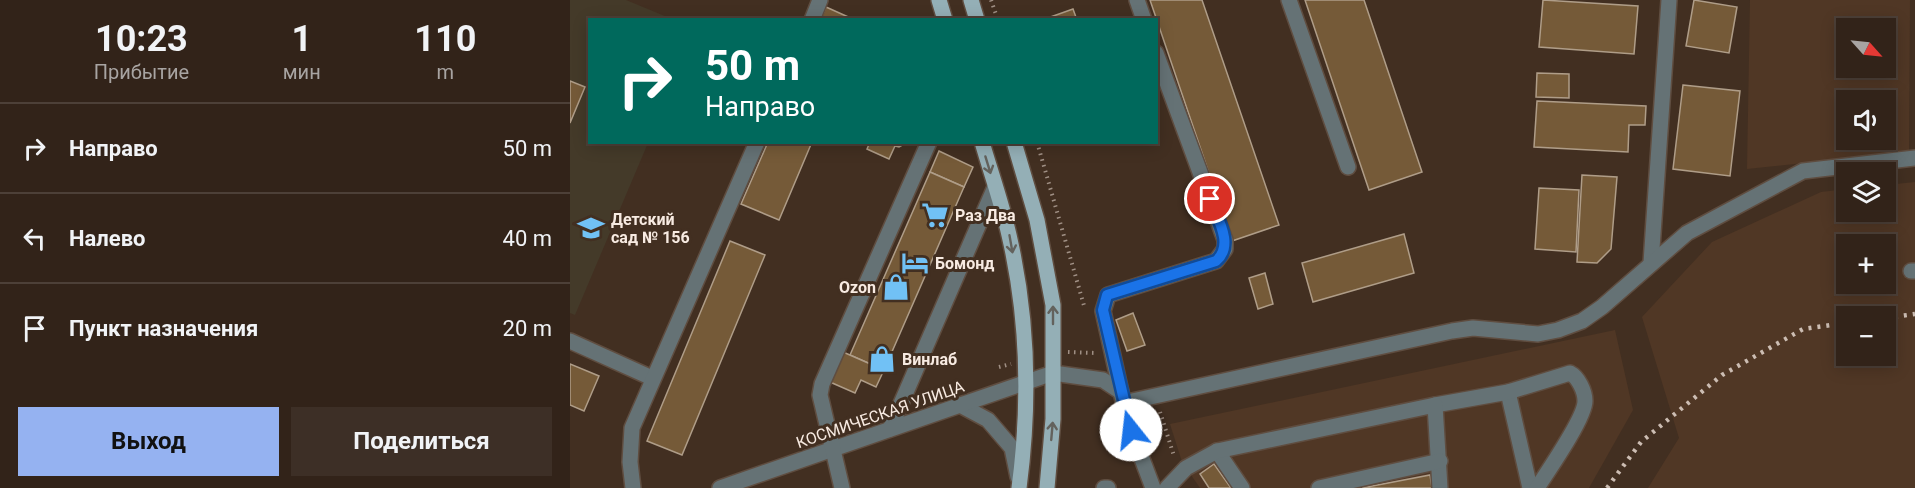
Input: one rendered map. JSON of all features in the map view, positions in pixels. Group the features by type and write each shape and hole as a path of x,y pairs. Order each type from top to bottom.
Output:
{"main road":[{"path":"939,0 944,18"},
{"path":"971,0 976,18"},
{"path":"983,144 1009,235 1023,315 1025,383 1019,486"},
{"path":"1015,144 1037,220 1053,305 1053,419 1047,488"}],"street":[{"path":"813,18 820,0"},
{"path":"1137,0 1143,18"},
{"path":"1289,0 1348,168"},
{"path":"1651,263 1669,0"},
{"path":"1153,488 1122,398 1103,310 1104,300 1107,295 1216,261 1225,249 1225,240 1158,58"},
{"path":"633,488 630,462 632,428 756,144"},
{"path":"842,488 831,450 820,395 822,384 928,144"},
{"path":"1053,373 1102,380 1122,398 1155,397 1473,328 1538,334 1558,330 1582,321 1602,307 1687,233 1803,171 1915,158"},
{"path":"890,429 995,187"},
{"path":"570,341 652,378"},
{"name":"КОСМИЧЕСКАЯ УЛИЦА","path":"720,488 1053,373"},
{"path":"1167,488 1186,468 1217,451 1508,392 1570,373 1577,377 1585,400 1576,425 1537,488"},
{"path":"1508,392 1530,488"},
{"path":"960,405 988,420 1012,448 1019,486"},
{"path":"1435,405 1440,488"},
{"path":"1217,451 1242,488"},
{"path":"1319,488 1440,461"}],"path":[{"path":"992,0 997,18"},
{"path":"1038,144 1083,299"},
{"path":"1155,397 1180,475"}],"shaded area":[{"name":"Детский сад № 156","path":"570,0 626,0 670,18 588,18 588,144 648,144 575,315 570,313"},
{"path":"1750,0 1910,0 1909,152 1747,169"},
{"path":"1915,182 1915,488 1648,488 1679,438 1642,317 1712,242 1821,192 1836,190 1836,222 1896,222 1896,184"},
{"path":"1615,330 1633,410 1589,488 1200,488 1182,462 1170,424"}],"building":[{"path":"1150,0 1202,0 1279,225 1232,241"},
{"path":"1305,0 1364,0 1422,172 1369,190"},
{"path":"1543,0 1638,6 1634,54 1539,47"},
{"path":"1694,0 1737,7 1729,53 1686,46"},
{"path":"826,7 851,18 821,18"},
{"path":"1073,9 1076,18 1048,18"},
{"path":"1537,73 1569,74 1569,98 1536,97"},
{"path":"570,81 585,87 570,123"},
{"path":"1683,85 1740,91 1730,176 1673,169"},
{"path":"1537,101 1646,106 1645,125 1629,125 1628,152 1534,147"},
{"path":"767,144 811,144 779,220 741,204"},
{"path":"869,144 904,144 899,147 895,146 889,159 867,149"},
{"path":"939,151 973,167 964,187 930,172"},
{"path":"930,172 964,187 884,370 850,355"},
{"path":"1582,175 1617,177 1611,249 1597,263 1577,262"},
{"path":"1539,188 1579,190 1576,252 1535,249"},
{"path":"1404,234 1414,273 1313,302 1302,263"},
{"path":"730,241 765,255 682,455 647,441"},
{"path":"1265,273 1273,304 1258,309 1249,278"},
{"path":"1133,313 1145,345 1127,351 1116,320"},
{"path":"843,352 884,370 876,387 861,380 855,393 830,382"},
{"path":"570,364 599,376 584,411 570,405"},
{"path":"1214,464 1231,488 1209,488 1200,474"},
{"path":"1430,475 1432,488 1362,488"}],"railway":[{"path":"1896,317 1915,314"},
{"path":"1607,488 1641,442 1722,375 1803,329 1836,324"}],"place":[{"name":"Раз Два","path":"935,215"},
{"name":"Детский сад № 156","path":"591,228"},
{"name":"Бомонд","path":"915,263"},
{"name":"Ozon","path":"896,287"},
{"name":"Винлаб","path":"882,359"}],"route":[{"path":"1131,430 1103,310 1104,300 1107,295 1216,261 1222,256 1225,240 1210,199"}]}
